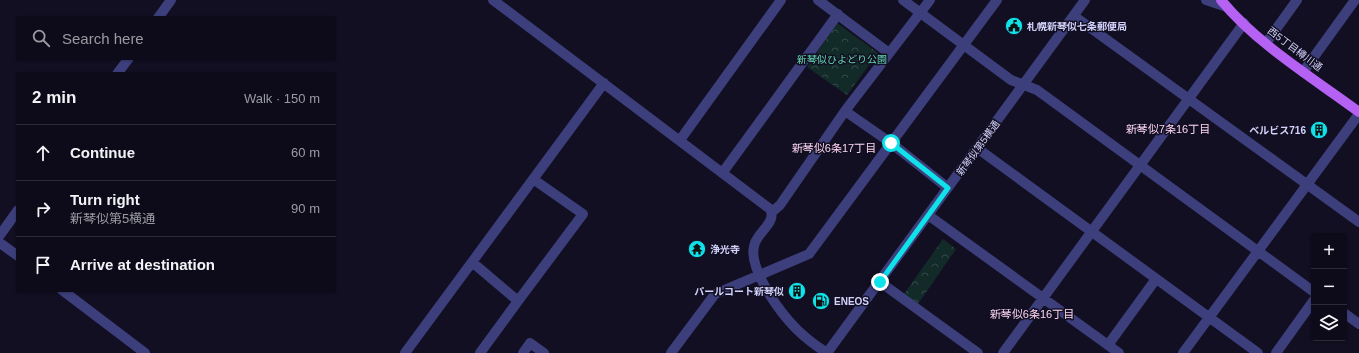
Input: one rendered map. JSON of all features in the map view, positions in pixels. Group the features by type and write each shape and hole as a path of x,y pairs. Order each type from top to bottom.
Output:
{"main road":[{"name":"西5丁目樽川通","path":"1224,3 1266,43 1359,113"}],"street":[{"path":"159,16 171,0"},
{"path":"493,0 768,206 772,212 771,220 758,237 753,247 753,257 759,274 777,306 790,322 802,334 827,353"},
{"path":"680,140 782,0"},
{"path":"818,0 889,52"},
{"path":"903,0 1011,80 1036,90 1311,290"},
{"path":"772,212 780,205 889,52 930,0"},
{"path":"671,353 715,294 809,254 997,0"},
{"name":"新琴似第5横通","path":"827,353 1086,0"},
{"path":"1206,0 1224,3"},
{"path":"1266,43 1297,0"},
{"path":"1303,72 1355,0"},
{"path":"723,172 838,14"},
{"path":"1074,16 1359,222"},
{"path":"1003,353 1244,23"},
{"path":"118,72 128,60"},
{"path":"405,353 604,83"},
{"path":"846,111 891,143 948,188"},
{"path":"1183,353 1359,113"},
{"path":"978,148 1258,353"},
{"path":"480,353 583,214 533,179"},
{"path":"0,235 16,213"},
{"path":"928,215 1119,353"},
{"path":"0,243 16,255"},
{"path":"472,262 518,301"},
{"path":"1108,345 1156,279"},
{"path":"880,282 978,353"},
{"path":"65,292 145,353"},
{"path":"1276,353 1311,304"},
{"path":"1347,315 1359,324"},
{"path":"523,353 530,343 544,353"}],"green space":[{"name":"新琴似ひよどり公園","path":"837,23 878,53 847,95 807,67"},
{"path":"943,239 956,249 918,304 904,294"}],"place":[{"name":"札幌新琴似七条郵便局","path":"1014,26"},
{"name":"ベルビス716","path":"1319,130"},
{"name":"浄光寺","path":"697,249"},
{"name":"パールコート新琴似","path":"797,291"},
{"name":"ENEOS","path":"821,301"}],"district":[{"name":"新琴似7条16丁目","path":"1168,129"},
{"name":"新琴似6条17丁目","path":"834,148"},
{"name":"新琴似6条16丁目","path":"1032,314"}],"route":[{"path":"880,282 948,188 891,143"}]}
